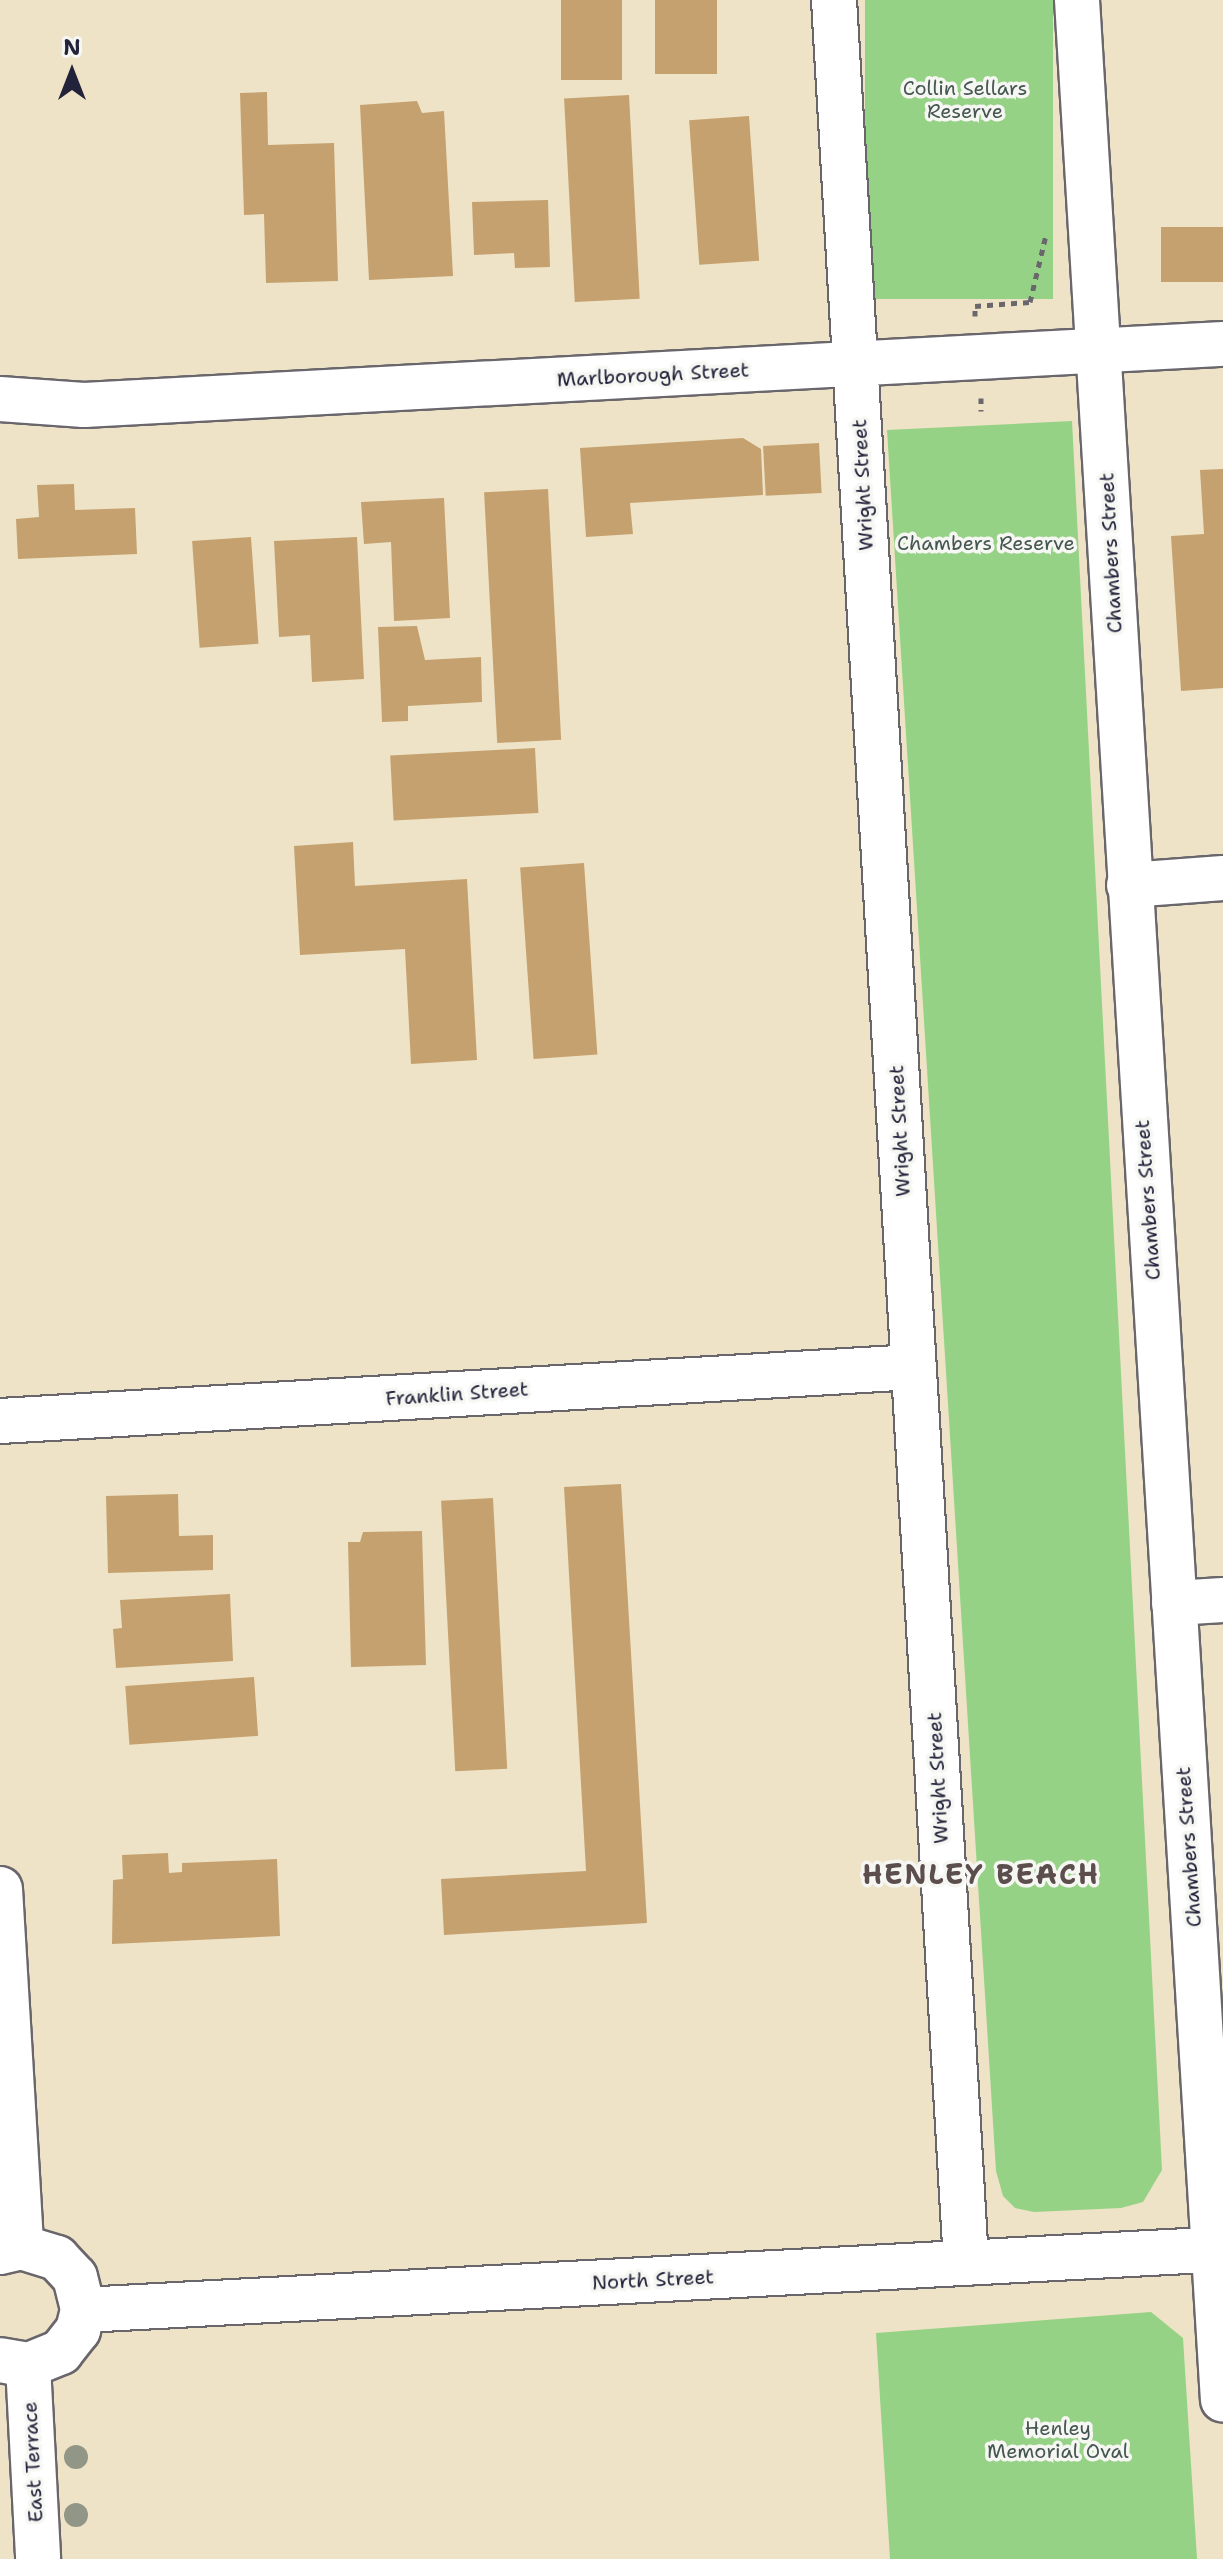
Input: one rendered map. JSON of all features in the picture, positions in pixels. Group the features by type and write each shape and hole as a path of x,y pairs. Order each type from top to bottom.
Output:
{"street":[{"name":"Wright Street","path":"834,0 966,2263"},
{"name":"Chambers Street","path":"1077,0 1174,1603 1218,2249 1223,2400"},
{"name":"Marlborough Street","path":"0,399 84,405 1223,344"},
{"name":"Marlborough Street","path":"0,427 84,405"},
{"path":"1129,885 1223,878"},
{"name":"Franklin Street","path":"0,1421 913,1367"},
{"path":"1174,1603 1223,1600"},
{"path":"0,1889 10,2250 57,2258 75,2277 83,2310 70,2343 43,2362 14,2362"},
{"name":"North Street","path":"83,2310 1218,2249"},
{"name":"East Terrace","path":"14,2362 38,2559"}],"path":[{"path":"976,319 975,306 1030,302 1048,225"}],"green space":[{"name":"Collin Sellars Reserve","path":"865,0 1053,0 1053,299 865,299"},
{"name":"Chambers Reserve","path":"1072,421 1162,2170 1143,2202 1121,2208 1034,2212 1015,2208 1003,2196 996,2171 887,430"},
{"name":"Henley Memorial Oval","path":"1151,2312 1183,2338 1197,2559 890,2559 876,2333"}],"building":[{"path":"561,0 622,0 622,80 561,80"},
{"path":"655,0 717,0 717,74 655,74"},
{"path":"267,92 268,145 334,143 338,281 266,283 264,214 244,215 240,93"},
{"path":"629,95 640,299 575,302 564,98"},
{"path":"417,101 422,113 444,111 453,276 369,280 360,105"},
{"path":"749,116 759,261 699,265 689,120"},
{"path":"548,200 550,267 515,268 514,253 474,255 472,202"},
{"path":"1161,227 1223,227 1223,282 1161,282"},
{"path":"743,438 761,449 763,495 630,503 633,534 586,537 580,448"},
{"path":"819,443 822,493 766,496 763,446"},
{"path":"1223,469 1223,688 1181,691 1171,536 1204,534 1200,470"},
{"path":"74,484 75,510 135,508 137,554 18,559 16,519 39,517 37,485"},
{"path":"548,489 561,740 497,743 484,492"},
{"path":"444,498 450,618 394,621 391,542 364,544 361,502"},
{"path":"251,537 258,644 200,648 192,541"},
{"path":"357,537 364,679 312,682 310,635 279,637 274,541"},
{"path":"417,626 425,660 481,657 482,702 408,706 408,721 382,722 378,627"},
{"path":"535,748 538,813 394,820 390,756"},
{"path":"353,842 355,886 467,879 477,1060 411,1064 405,949 300,955 294,846"},
{"path":"584,863 597,1055 534,1059 520,867"},
{"path":"621,1484 647,1923 444,1935 441,1879 586,1871 564,1487"},
{"path":"178,1494 179,1536 213,1535 213,1570 108,1573 106,1496"},
{"path":"493,1498 507,1769 455,1771 441,1501"},
{"path":"422,1531 426,1665 351,1667 348,1542 360,1542 363,1532"},
{"path":"230,1594 233,1661 116,1668 113,1629 122,1628 120,1600"},
{"path":"254,1677 258,1736 129,1745 125,1686"},
{"path":"168,1853 169,1873 182,1872 182,1863 277,1859 280,1936 112,1944 113,1880 123,1879 122,1855"}],"district":[{"name":"HENLEY BEACH","path":"981,1874"}]}
